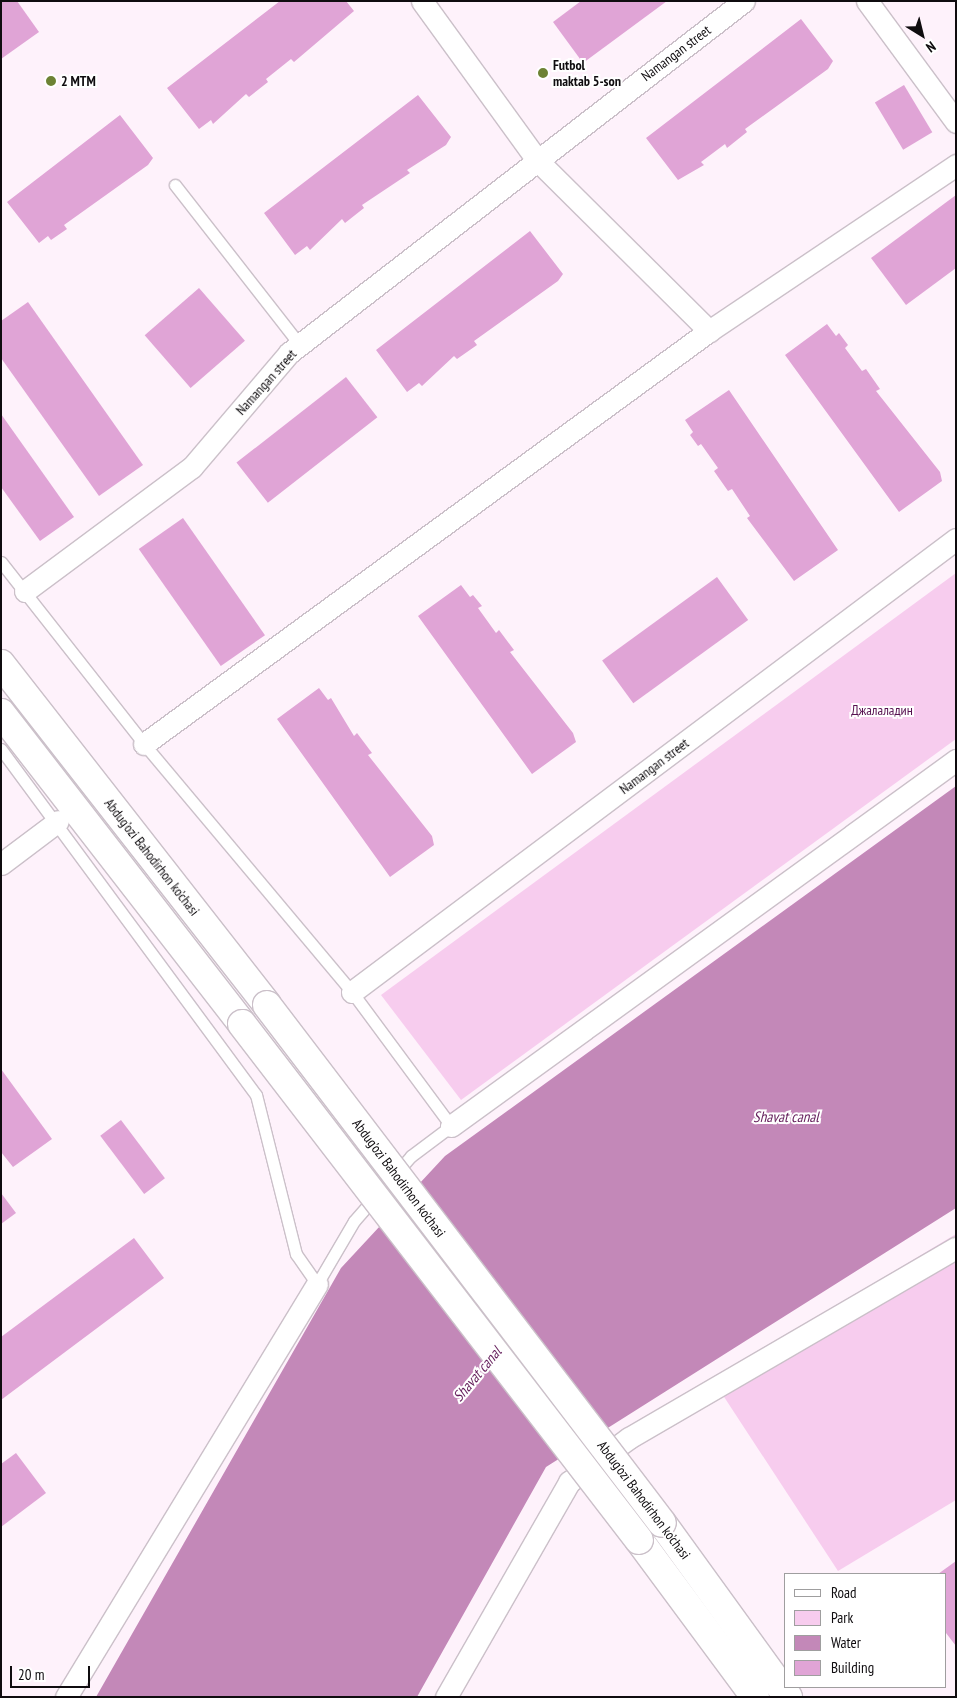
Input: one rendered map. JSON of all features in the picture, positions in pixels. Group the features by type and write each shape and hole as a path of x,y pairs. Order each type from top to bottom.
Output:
{"main road":[{"name":"Abdug’ozi Bahodirhon ko’chasi","path":"1,664 267,1005 662,1523 788,1697"},
{"name":"Abdug’ozi Bahodirhon ko’chasi","path":"1,713 639,1540 755,1697"}],"street":[{"path":"422,1 537,160 709,332"},
{"name":"Namangan street","path":"25,591 192,467 300,345 744,1"},
{"path":"867,1 956,122"},
{"path":"144,744 709,332 956,165"},
{"name":"Namangan street","path":"352,992 956,539"},
{"path":"451,1126 956,760"},
{"path":"1,864 58,821"},
{"path":"446,1697 569,1482 629,1438 956,1248"},
{"path":"66,1697 317,1284"}],"lane":[{"path":"175,185 300,345"},
{"path":"1,562 144,744 352,992 451,1126 412,1156 354,1221 317,1284 296,1254 256,1095 58,821 1,749"}],"green space":[{"name":"Джалаладин","path":"956,573 956,739 461,1100 381,995"},
{"path":"956,1234 956,1500 838,1571 713,1380"}],"water":[{"name":"Shavat canal","path":"956,786 956,1208 546,1467 417,1697 96,1697 341,1268 445,1156"}],"building":[{"path":"1,1 17,1 39,32 1,59"},
{"path":"280,1 346,1 354,11 294,62 291,59 266,79 268,82 249,97 246,94 213,124 211,120 199,129 167,88"},
{"path":"581,1 667,1 583,63 553,22"},
{"path":"801,19 833,61 828,69 745,129 747,132 727,148 725,144 701,162 704,165 678,180 646,138"},
{"path":"904,85 932,132 903,150 875,103"},
{"path":"418,95 451,137 446,145 407,170 410,173 362,205 364,208 345,223 342,219 310,250 307,246 295,255 264,213"},
{"path":"120,115 153,158 148,165 64,225 67,229 51,240 48,236 39,243 7,202"},
{"path":"956,195 956,268 906,305 871,258"},
{"path":"530,231 563,274 558,281 474,341 477,345 457,359 454,356 422,386 419,383 407,392 376,350"},
{"path":"199,288 245,341 191,388 145,335"},
{"path":"28,302 143,465 99,496 1,358 1,321"},
{"path":"827,324 836,336 839,333 848,345 845,348 862,371 866,369 880,389 876,391 940,472 942,481 899,512 785,355"},
{"path":"346,377 377,417 268,503 236,463"},
{"path":"729,390 838,550 794,581 747,518 750,516 732,489 728,491 714,471 718,468 701,444 698,446 690,435 693,432 685,420"},
{"path":"1,414 74,517 40,541 1,487"},
{"path":"183,518 265,635 221,666 139,549"},
{"path":"717,577 748,620 633,703 602,660"},
{"path":"461,585 470,597 473,595 482,606 478,608 496,633 499,630 514,650 510,652 573,733 576,742 532,774 418,616"},
{"path":"319,688 328,700 331,698 354,736 357,733 372,753 368,755 432,836 434,845 390,877 277,719"},
{"path":"1,1069 52,1139 13,1167 1,1152"},
{"path":"121,1120 165,1178 144,1194 100,1136"},
{"path":"1,1193 16,1213 1,1224"},
{"path":"134,1238 164,1278 1,1400 1,1337"},
{"path":"16,1453 46,1493 1,1527 1,1464"},
{"path":"956,1561 956,1646 947,1634 947,1573 939,1573"}],"place":[{"name":"Futbol maktab 5-son","path":"543,73"},
{"name":"2 MTM","path":"51,81"}]}
